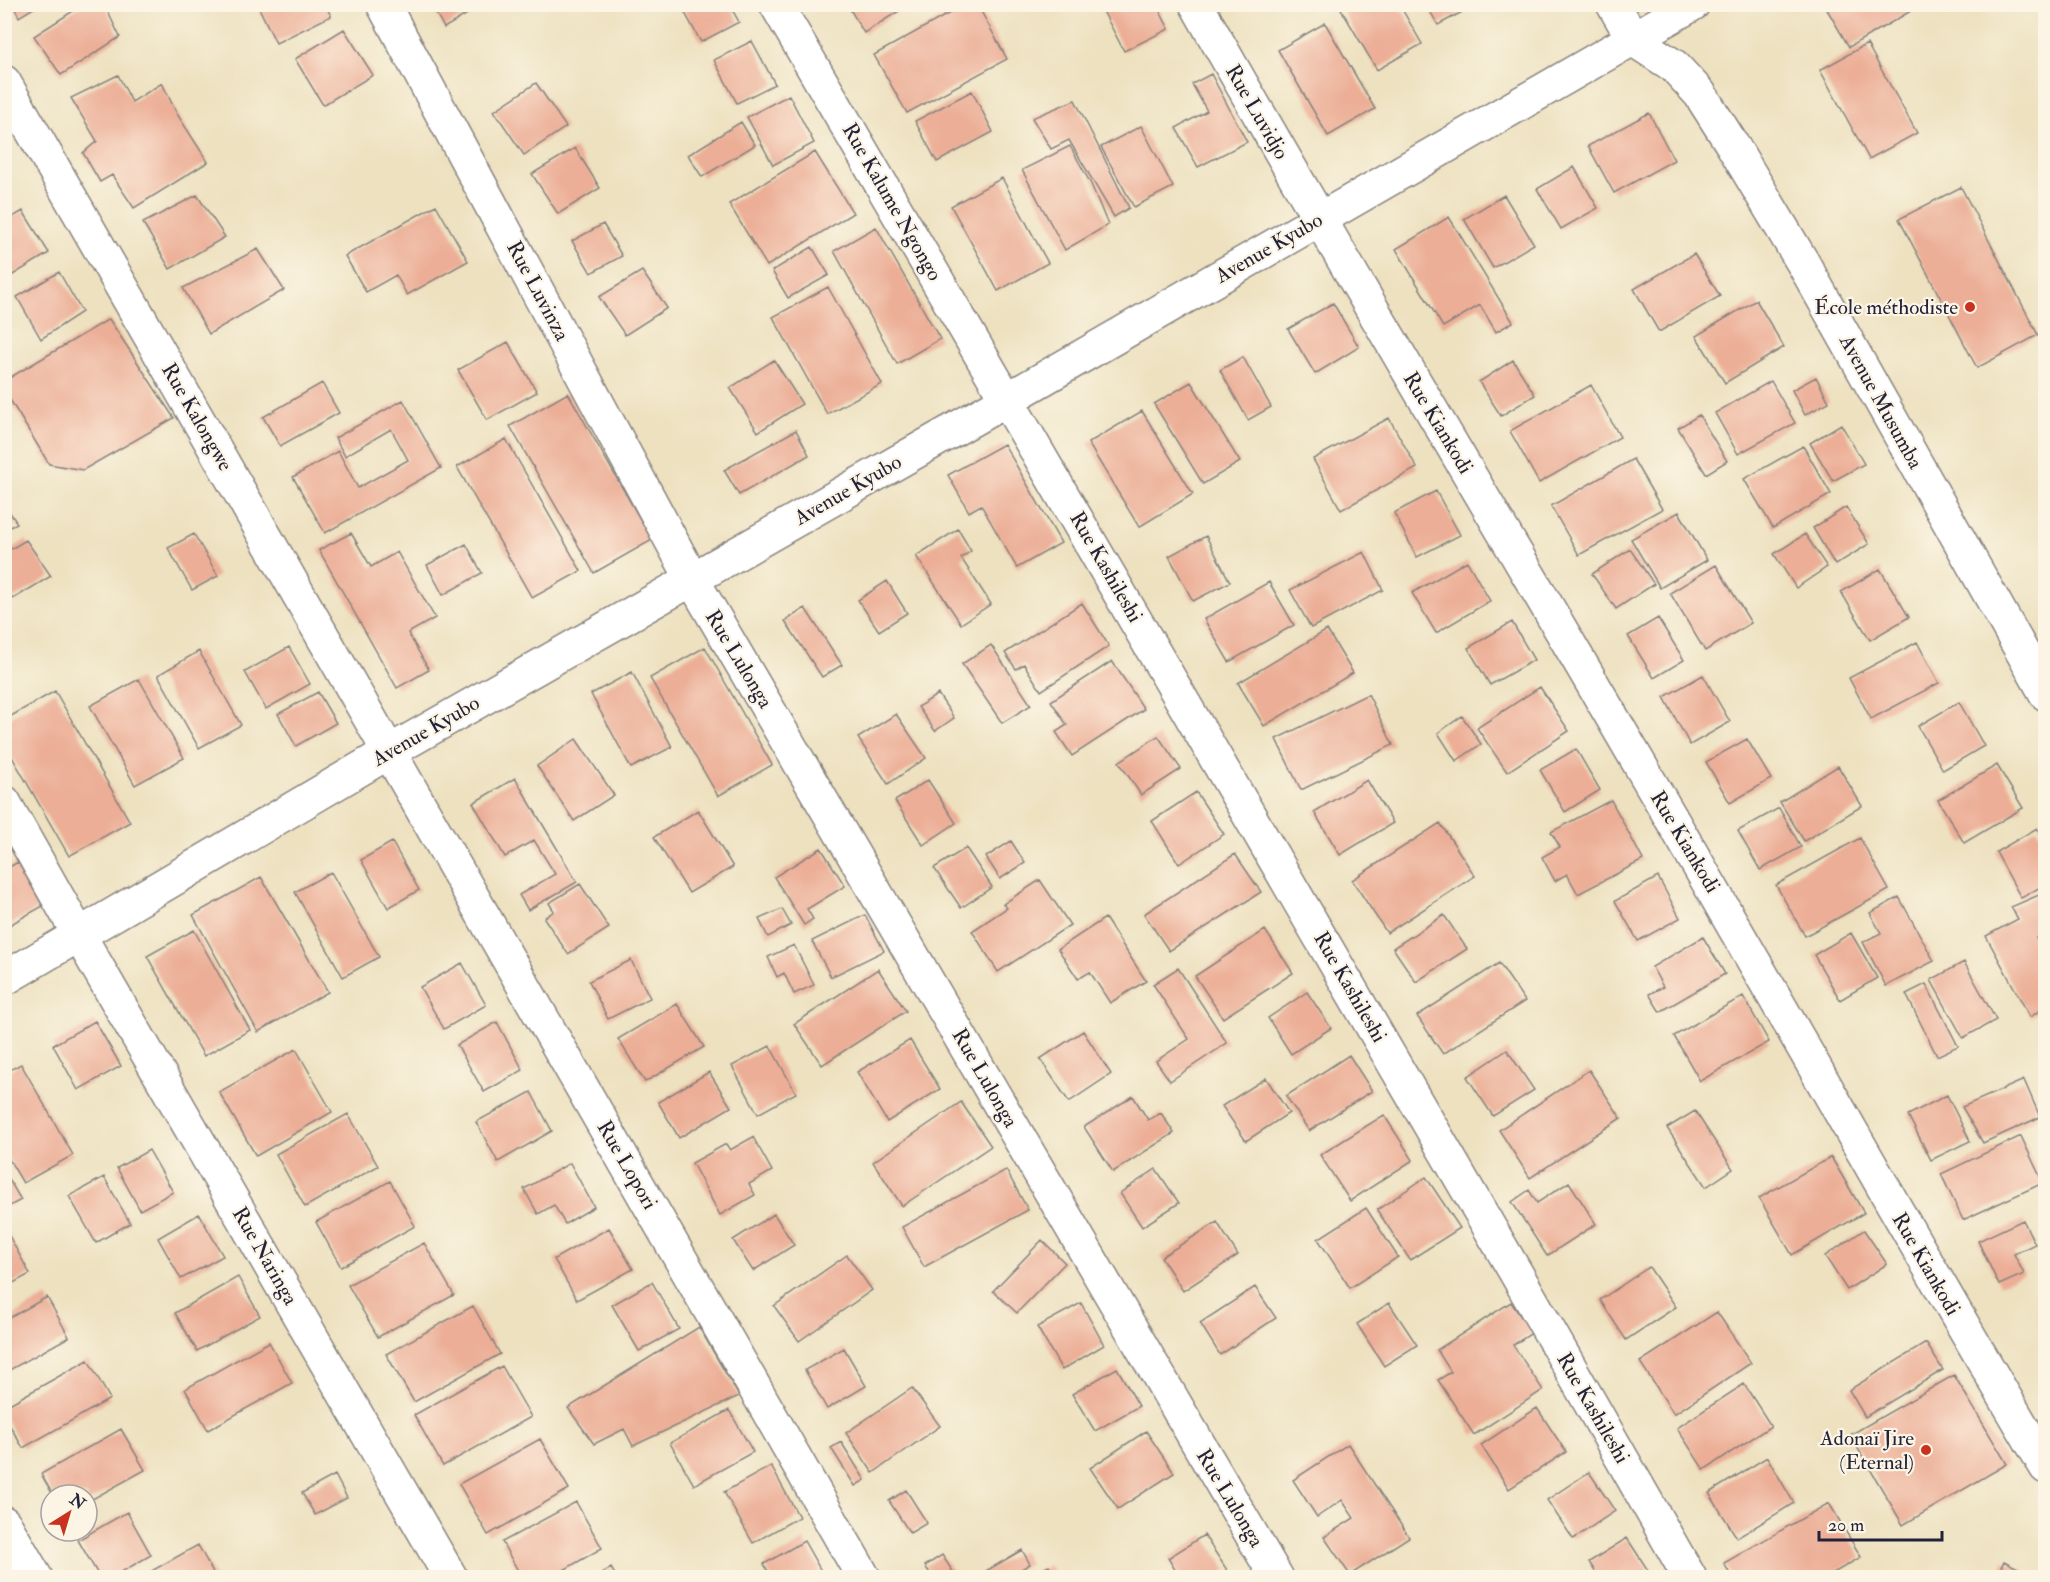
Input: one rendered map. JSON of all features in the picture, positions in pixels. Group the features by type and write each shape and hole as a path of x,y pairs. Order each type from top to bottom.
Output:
{"street":[{"name":"Rue Luvinza","path":"383,4 692,579"},
{"name":"Rue Kalume Ngongo","path":"776,4 1008,399"},
{"name":"Rue Luvidjo","path":"1196,4 1318,220"},
{"path":"1613,4 1634,40"},
{"name":"Avenue Kyubo","path":"4,979 389,752 1634,40 1693,4"},
{"name":"Avenue Musumba","path":"1634,40 1674,66 1700,94 1733,146 2046,694"},
{"name":"Rue Kalongwe","path":"4,82 389,752"},
{"name":"Rue Kiankodi","path":"1318,220 1727,913 1936,1282 2046,1467"},
{"name":"Rue Kashileshi","path":"1008,399 1516,1273 1690,1578"},
{"name":"Rue Lulonga","path":"692,579 1277,1578"},
{"name":"Rue Lopori","path":"389,752 864,1578"},
{"name":"Rue Naringa","path":"4,802 452,1578"},
{"path":"4,1523 36,1578"}],"building":[{"path":"13,4 40,4 19,17"},
{"path":"84,4 104,4 120,37 61,75 34,36"},
{"path":"257,4 325,4 331,16 276,43"},
{"path":"431,4 484,4 444,28"},
{"path":"680,4 729,4 739,22 701,42"},
{"path":"847,4 910,4 864,33"},
{"path":"966,4 977,4 1007,59 907,113 874,55"},
{"path":"1115,4 1156,4 1169,29 1124,51 1103,11"},
{"path":"1348,4 1399,4 1422,44 1377,70 1341,9"},
{"path":"1426,4 1477,4 1438,25"},
{"path":"1827,4 1923,4 1849,47 1825,6"},
{"path":"1325,23 1375,109 1328,136 1278,50"},
{"path":"344,29 373,75 323,105 295,59"},
{"path":"752,41 775,84 737,103 714,60"},
{"path":"1867,44 1917,133 1869,159 1820,70"},
{"path":"1211,74 1247,142 1198,167 1176,128 1207,111 1192,84"},
{"path":"118,75 132,102 162,83 177,114 208,162 134,208 112,175 100,182 83,153 97,141 71,98"},
{"path":"536,83 566,127 524,155 494,111"},
{"path":"972,91 993,132 937,162 915,121"},
{"path":"789,95 814,143 773,165 747,117"},
{"path":"1075,100 1129,208 1114,217 1069,140 1051,149 1032,118"},
{"path":"1649,113 1674,160 1614,193 1588,146"},
{"path":"741,122 755,145 702,177 688,155"},
{"path":"1141,126 1173,187 1134,207 1101,147"},
{"path":"1070,146 1091,184 1108,225 1065,250 1022,170"},
{"path":"575,148 600,188 558,214 532,174"},
{"path":"815,152 853,213 767,266 729,204"},
{"path":"1574,167 1598,208 1561,229 1537,189"},
{"path":"1002,178 1048,263 998,291 951,206"},
{"path":"1961,187 2038,335 1977,368 1899,219"},
{"path":"197,195 225,237 170,269 143,223"},
{"path":"1504,195 1534,244 1493,268 1464,219"},
{"path":"436,205 468,261 407,295 396,275 366,292 345,256"},
{"path":"23,211 49,253 8,278 4,272 4,222"},
{"path":"1449,217 1513,322 1496,332 1480,305 1443,327 1396,249"},
{"path":"603,224 622,256 591,273 572,241"},
{"path":"876,227 940,339 897,364 834,251"},
{"path":"812,247 829,275 788,298 772,271"},
{"path":"258,249 284,290 209,334 183,288"},
{"path":"1694,254 1720,296 1659,332 1634,289"},
{"path":"642,271 667,308 625,335 599,297"},
{"path":"59,272 82,312 41,339 17,297"},
{"path":"828,287 882,384 827,414 773,317"},
{"path":"1756,300 1784,347 1725,383 1696,336"},
{"path":"1333,303 1359,347 1315,374 1288,329"},
{"path":"109,319 174,418 83,470 49,464 4,390 4,381"},
{"path":"508,342 537,392 487,420 458,370"},
{"path":"1243,357 1271,407 1248,420 1220,370"},
{"path":"774,360 802,404 758,432 730,388"},
{"path":"1513,360 1535,395 1501,416 1479,382"},
{"path":"1816,377 1829,402 1805,415 1792,390"},
{"path":"1771,381 1795,423 1738,454 1715,413"},
{"path":"1191,382 1240,462 1203,484 1154,404"},
{"path":"322,383 339,413 280,446 263,417"},
{"path":"1591,385 1620,437 1539,483 1510,431"},
{"path":"568,393 652,540 594,573 510,426"},
{"path":"403,400 441,468 325,533 293,477 338,451 358,488 408,460 391,429 345,456 335,438"},
{"path":"1142,411 1193,494 1139,527 1088,443"},
{"path":"1699,415 1727,461 1706,474 1678,428"},
{"path":"1389,418 1417,468 1341,510 1313,459"},
{"path":"1841,424 1864,464 1833,481 1810,443"},
{"path":"796,430 809,455 739,495 724,470"},
{"path":"506,439 581,571 532,598 457,467"},
{"path":"1004,444 1061,543 1017,568 981,505 969,512 948,475"},
{"path":"1803,446 1831,494 1773,528 1744,479"},
{"path":"1633,459 1662,509 1579,555 1551,506"},
{"path":"1436,491 1460,535 1417,557 1394,513"},
{"path":"4,504 17,523 4,531"},
{"path":"1846,507 1869,544 1835,565 1813,528"},
{"path":"1679,512 1707,560 1660,588 1631,539"},
{"path":"958,529 971,551 961,558 991,604 961,624 916,556"},
{"path":"351,533 371,567 397,552 435,618 408,633 429,670 397,688 319,550"},
{"path":"194,534 218,576 192,590 168,548"},
{"path":"1805,534 1827,567 1796,588 1774,554"},
{"path":"1206,536 1230,582 1193,601 1169,556"},
{"path":"26,540 51,576 13,599 4,588 4,553"},
{"path":"466,544 482,573 443,595 427,565"},
{"path":"1630,549 1654,584 1616,609 1592,574"},
{"path":"1364,552 1383,590 1311,628 1290,590"},
{"path":"1467,561 1490,601 1436,633 1412,593"},
{"path":"1716,565 1751,623 1705,651 1670,593"},
{"path":"1880,569 1909,617 1870,640 1841,592"},
{"path":"887,581 907,613 879,631 858,600"},
{"path":"1269,582 1294,625 1229,662 1204,619"},
{"path":"1082,603 1109,646 1041,691 1024,664 1016,669 1005,653"},
{"path":"805,608 842,665 822,677 785,621"},
{"path":"1658,618 1684,660 1654,678 1628,636"},
{"path":"1512,622 1534,660 1490,685 1468,648"},
{"path":"1327,630 1353,673 1264,726 1238,683"},
{"path":"1917,642 1939,683 1871,719 1849,678"},
{"path":"991,645 1031,705 1002,723 962,664"},
{"path":"289,647 310,684 266,709 245,672"},
{"path":"705,647 772,765 718,796 650,678"},
{"path":"199,651 241,725 199,748 158,675"},
{"path":"1112,661 1144,709 1072,756 1056,732 1067,725 1051,701"},
{"path":"632,672 672,747 631,768 591,694"},
{"path":"1703,675 1730,722 1690,745 1664,697"},
{"path":"139,679 184,758 135,785 90,706"},
{"path":"1540,687 1569,731 1507,772 1477,728"},
{"path":"55,691 130,822 69,856 4,743 4,720"},
{"path":"318,692 336,723 296,746 278,714"},
{"path":"938,694 954,718 935,731 918,707"},
{"path":"1368,694 1393,745 1301,790 1276,739"},
{"path":"1959,702 1984,746 1943,770 1918,726"},
{"path":"896,714 926,758 888,784 858,738"},
{"path":"1462,716 1481,744 1456,761 1438,733"},
{"path":"1158,736 1181,769 1141,795 1119,762"},
{"path":"576,739 614,795 574,821 537,766"},
{"path":"1747,739 1771,779 1730,803 1706,762"},
{"path":"1576,749 1600,790 1565,812 1540,770"},
{"path":"1997,765 2023,808 1964,843 1938,800"},
{"path":"1838,766 1862,806 1804,841 1780,802"},
{"path":"515,778 577,882 528,910 519,895 555,874 534,840 505,857 473,803"},
{"path":"928,780 956,823 923,845 895,801"},
{"path":"1367,780 1393,823 1340,855 1314,812"},
{"path":"1196,792 1224,834 1179,864 1152,821"},
{"path":"1611,800 1643,860 1578,894 1567,874 1555,881 1542,857 1560,847 1551,832"},
{"path":"1779,808 1801,847 1760,870 1738,831"},
{"path":"698,810 733,867 689,893 654,837"},
{"path":"1440,823 1475,876 1387,933 1352,880"},
{"path":"2037,828 2046,843 2046,884 2021,898 1996,852"},
{"path":"1860,838 1889,890 1805,936 1776,885"},
{"path":"1011,841 1025,863 1000,879 986,857"},
{"path":"392,842 419,890 388,908 361,860"},
{"path":"821,848 845,886 807,909 813,919 804,925 774,877"},
{"path":"966,848 992,887 961,908 934,868"},
{"path":"1235,854 1261,892 1169,951 1144,914"},
{"path":"18,862 43,906 4,928 4,870"},
{"path":"331,872 379,957 343,977 295,892"},
{"path":"261,877 328,992 258,1032 193,915"},
{"path":"1658,877 1680,918 1638,941 1615,901"},
{"path":"1040,880 1070,925 998,972 972,931 1007,908 1003,904"},
{"path":"580,884 609,928 568,954 544,918 554,911 549,903"},
{"path":"2046,892 2046,931 2036,938 2046,954 2046,1007 2030,1017 1986,936 2018,919 2011,907"},
{"path":"1899,897 1934,961 1886,986 1863,942 1881,933 1870,913"},
{"path":"782,909 791,925 768,937 759,919"},
{"path":"865,915 884,951 831,977 812,941"},
{"path":"1444,915 1467,949 1416,982 1393,948"},
{"path":"1105,918 1146,981 1110,1003 1090,972 1078,979 1058,949"},
{"path":"194,930 250,1030 204,1056 147,956"},
{"path":"1265,930 1293,973 1223,1018 1195,976"},
{"path":"1851,933 1877,978 1840,1000 1814,955"},
{"path":"1703,937 1725,974 1660,1012 1649,994 1663,987 1652,967"},
{"path":"794,945 814,985 794,994 784,973 777,977 768,957"},
{"path":"631,960 650,998 608,1019 589,981"},
{"path":"1964,962 1996,1020 1963,1038 1931,980"},
{"path":"462,963 486,1005 444,1029 420,987"},
{"path":"1499,963 1525,1001 1443,1054 1417,1016"},
{"path":"1178,968 1227,1043 1170,1081 1156,1061 1189,1039 1153,984"},
{"path":"878,969 906,1011 822,1065 794,1024"},
{"path":"1926,984 1958,1046 1937,1056 1906,994"},
{"path":"1307,992 1331,1028 1291,1054 1268,1018"},
{"path":"1743,996 1769,1042 1700,1081 1674,1036"},
{"path":"677,1004 704,1047 645,1082 618,1039"},
{"path":"95,1021 121,1066 78,1090 53,1045"},
{"path":"497,1022 523,1070 484,1092 457,1045"},
{"path":"1083,1031 1111,1074 1069,1102 1040,1059"},
{"path":"910,1040 940,1089 887,1122 857,1072"},
{"path":"770,1046 796,1093 758,1114 732,1066"},
{"path":"296,1049 332,1112 256,1156 219,1092"},
{"path":"1507,1050 1534,1090 1493,1116 1467,1077"},
{"path":"1349,1055 1372,1091 1309,1131 1286,1096"},
{"path":"21,1064 73,1155 23,1183 4,1151 4,1073"},
{"path":"1589,1070 1621,1118 1530,1178 1499,1130"},
{"path":"709,1072 731,1107 679,1138 658,1102"},
{"path":"1266,1078 1289,1113 1246,1141 1222,1106"},
{"path":"2024,1080 2040,1117 1983,1143 1962,1107"},
{"path":"531,1092 552,1131 498,1162 476,1122"},
{"path":"1947,1095 1970,1141 1931,1160 1908,1115"},
{"path":"1133,1096 1148,1120 1161,1113 1174,1133 1113,1172 1084,1127"},
{"path":"961,1102 991,1146 902,1206 873,1162"},
{"path":"1695,1111 1733,1169 1706,1187 1667,1128"},
{"path":"348,1114 378,1166 305,1207 276,1154"},
{"path":"1384,1115 1413,1160 1350,1201 1320,1155"},
{"path":"2021,1136 2043,1183 1963,1220 1941,1174"},
{"path":"753,1137 772,1171 749,1184 755,1195 720,1215 692,1163 726,1144 730,1150"},
{"path":"149,1150 173,1192 140,1210 117,1168"},
{"path":"1831,1157 1864,1213 1792,1255 1759,1198"},
{"path":"570,1163 594,1207 565,1224 554,1205 538,1214 524,1189"},
{"path":"1156,1169 1179,1203 1142,1227 1120,1193"},
{"path":"1006,1170 1028,1210 924,1267 902,1227"},
{"path":"4,1171 21,1200 4,1209"},
{"path":"104,1177 130,1223 96,1243 69,1196"},
{"path":"1426,1177 1460,1228 1410,1260 1377,1210"},
{"path":"390,1181 415,1226 341,1267 316,1222"},
{"path":"1569,1182 1596,1224 1547,1256 1512,1202 1529,1190 1537,1203"},
{"path":"1366,1208 1398,1257 1350,1288 1318,1239"},
{"path":"199,1214 223,1256 181,1279 158,1238"},
{"path":"774,1214 794,1245 753,1271 733,1240"},
{"path":"2023,1220 2035,1244 2014,1254 2024,1274 1999,1285 1978,1241"},
{"path":"1217,1222 1238,1255 1183,1291 1161,1257"},
{"path":"609,1228 633,1269 577,1300 554,1259"},
{"path":"1864,1230 1887,1264 1847,1290 1825,1256"},
{"path":"8,1234 30,1274 4,1288 4,1236"},
{"path":"1042,1240 1065,1263 1017,1313 993,1291"},
{"path":"424,1243 454,1295 378,1337 348,1285"},
{"path":"847,1255 872,1290 799,1341 774,1306"},
{"path":"1649,1267 1676,1307 1626,1340 1600,1300"},
{"path":"238,1277 260,1316 197,1351 175,1313"},
{"path":"652,1282 679,1329 639,1351 612,1305"},
{"path":"1255,1287 1276,1318 1220,1355 1200,1323"},
{"path":"47,1297 69,1337 4,1373 4,1321"},
{"path":"1511,1302 1532,1333 1513,1345 1543,1390 1474,1435 1438,1380 1451,1372 1437,1350"},
{"path":"1081,1303 1104,1345 1062,1370 1037,1327"},
{"path":"1389,1303 1417,1345 1384,1366 1357,1324"},
{"path":"473,1306 500,1354 414,1402 386,1354"},
{"path":"1717,1312 1751,1363 1674,1414 1640,1362"},
{"path":"699,1327 739,1396 633,1446 624,1429 594,1444 568,1408"},
{"path":"269,1342 292,1383 208,1430 185,1389"},
{"path":"1926,1343 1943,1370 1865,1417 1849,1390"},
{"path":"844,1348 866,1386 827,1409 805,1370"},
{"path":"88,1360 110,1399 23,1448 4,1416 4,1407"},
{"path":"502,1366 531,1417 443,1466 414,1415"},
{"path":"1117,1368 1139,1406 1095,1431 1072,1394"},
{"path":"1954,1375 2007,1464 1903,1525 1850,1435"},
{"path":"1744,1384 1771,1426 1704,1470 1677,1428"},
{"path":"912,1388 940,1426 873,1473 846,1433"},
{"path":"1537,1408 1566,1452 1509,1489 1481,1445"},
{"path":"729,1410 753,1452 694,1485 670,1443"},
{"path":"121,1429 145,1470 99,1495 99,1483 46,1483 41,1474"},
{"path":"1146,1431 1174,1473 1118,1509 1090,1468"},
{"path":"540,1439 569,1489 488,1535 459,1484"},
{"path":"841,1442 865,1480 855,1486 831,1448"},
{"path":"1348,1444 1409,1537 1350,1575 1324,1537 1354,1518 1342,1500 1317,1517 1293,1480"},
{"path":"1767,1457 1794,1503 1737,1538 1709,1493"},
{"path":"771,1466 799,1517 753,1543 724,1492"},
{"path":"1589,1472 1615,1511 1573,1539 1547,1500"},
{"path":"335,1475 347,1498 315,1515 302,1493"},
{"path":"906,1490 927,1523 910,1533 889,1501"},
{"path":"576,1502 602,1548 550,1578 522,1578 502,1542"},
{"path":"1829,1503 1861,1557 1825,1578 1732,1578 1724,1563"},
{"path":"127,1512 151,1555 111,1578 100,1578 80,1543 99,1543 99,1528"},
{"path":"1204,1535 1227,1570 1215,1578 1180,1578 1168,1558"},
{"path":"1627,1538 1653,1578 1599,1578 1589,1562"},
{"path":"804,1541 825,1578 772,1578 764,1564"},
{"path":"198,1545 216,1578 139,1578"},
{"path":"1022,1550 1030,1564 1006,1578 974,1578"},
{"path":"942,1555 957,1578 933,1578 925,1566"},
{"path":"2004,1561 2037,1578 1996,1578"},
{"path":"1049,1565 1057,1578 1028,1578"},
{"path":"611,1568 617,1578 593,1578"}],"place":[{"name":"École méthodiste","path":"1970,307"},
{"name":"Adonaï Jire (Eternal)","path":"1926,1450"}]}
